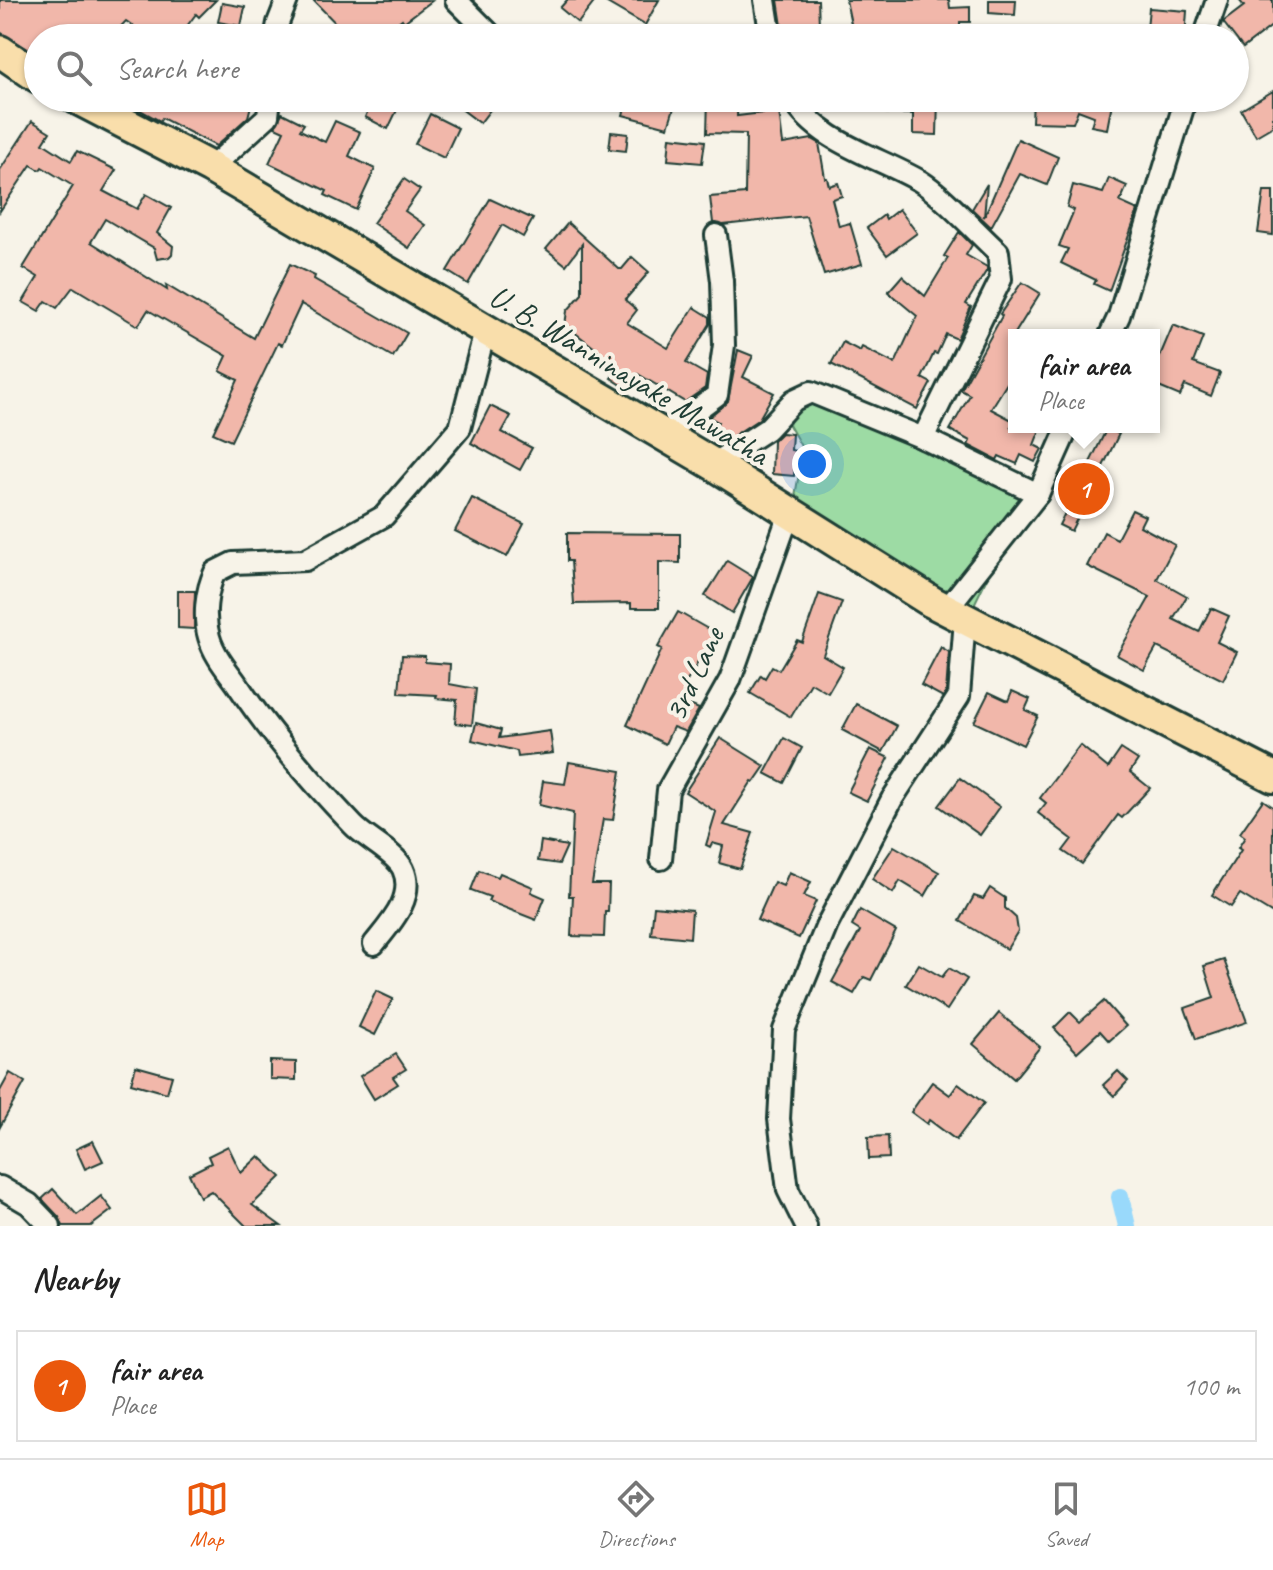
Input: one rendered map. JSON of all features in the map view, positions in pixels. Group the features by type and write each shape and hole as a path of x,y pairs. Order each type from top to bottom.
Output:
{"main road":[{"path":"0,51 24,67"},
{"name":"U. B. Wanninayake Mawatha","path":"103,112 211,168 713,464 956,615 1273,777"}],"street":[{"path":"278,24 287,0"},
{"path":"456,0 480,24"},
{"path":"765,0 769,24"},
{"path":"1209,24 1217,0"},
{"path":"211,168 268,116 268,112"},
{"path":"800,112 832,137 923,183 998,252 1001,279 923,438"},
{"path":"1112,329 1124,301 1182,112"},
{"path":"663,435 717,395 724,345 722,281 716,235"},
{"path":"374,944 404,901 406,884 403,868 355,827 267,728 209,637 207,596 215,572 233,563 305,560 384,516 460,428 485,331"},
{"path":"713,464 767,429 794,400 811,392 923,438 1038,494"},
{"path":"806,1226 788,1190 779,1119 784,1030 827,925 892,799 959,696 956,615 1038,494 1065,433"},
{"name":"3rd Lane","path":"661,859 668,790 730,680 789,514"},
{"path":"0,1187 29,1204 50,1226"}],"green space":[{"path":"818,400 975,472 1025,500 969,615 793,508 803,450 789,425 795,409"}],"building":[{"path":"0,0 216,0 199,17 196,14 188,24 130,24 126,21 123,24 24,24 24,47 0,32"},
{"path":"313,0 433,0 404,22 402,19 395,24 336,24"},
{"path":"567,0 596,0 578,23 560,8"},
{"path":"602,0 659,0 643,24"},
{"path":"778,0 818,0 819,24 782,24"},
{"path":"846,0 949,0 950,8 970,7 970,22 960,24 851,24"},
{"path":"989,0 1016,0 1015,15 989,13"},
{"path":"1239,0 1273,0 1273,25 1249,43 1249,24 1223,22 1244,6"},
{"path":"222,3 245,7 241,24 218,22"},
{"path":"1149,8 1187,11 1186,24 1147,24"},
{"path":"1273,91 1273,126 1256,136 1242,112 1249,112 1249,105"},
{"path":"144,112 249,112 248,117 216,146 162,118 160,121"},
{"path":"367,112 396,112 388,129 365,117"},
{"path":"465,112 488,112 480,123"},
{"path":"624,112 673,112 668,127 623,115"},
{"path":"708,112 737,112 737,116 779,112 783,144 812,139 819,143 825,178 829,186 838,183 842,196 832,199 839,226 850,223 862,264 824,275 806,216 723,225 713,223 710,197 745,194 746,134 707,133"},
{"path":"938,112 937,135 913,134 913,114 885,113"},
{"path":"1032,112 1077,112 1073,123 1032,122"},
{"path":"1083,112 1110,112 1107,129 1091,126 1094,116"},
{"path":"282,113 304,124 300,130 325,142 335,121 360,132 349,156 375,169 356,210 325,195 327,191 269,163 284,131 275,127"},
{"path":"430,114 458,128 444,158 415,144"},
{"path":"32,121 50,132 43,143 71,161 77,151 116,170 103,191 137,209 146,194 171,208 157,233 173,246 169,257 157,259 154,248 105,219 91,242 167,290 166,285 254,338 290,264 407,333 393,357 301,304 282,345 278,343 231,441 213,433 238,380 220,371 227,356 148,310 138,326 73,287 57,308 46,301 39,311 23,302 38,277 23,268 73,186 42,167 40,170 31,165 0,211 0,170"},
{"path":"611,132 628,134 626,151 609,149"},
{"path":"670,137 705,141 702,163 668,160"},
{"path":"1018,139 1058,157 1047,185 1020,174 991,227 972,209 987,184 984,217"},
{"path":"1109,178 1127,186 1120,202 1138,210 1109,291 1094,284 1096,280 1061,263 1068,249 1059,246 1074,210 1067,207 1073,185 1103,193"},
{"path":"404,179 420,190 405,211 425,225 409,248 373,223"},
{"path":"1264,191 1273,191 1273,235 1258,233"},
{"path":"490,199 533,219 523,237 502,225 468,284 447,271"},
{"path":"899,209 917,233 887,255 867,228 884,215 886,219"},
{"path":"568,223 619,269 632,257 649,272 625,300 637,310 627,323 668,348 694,307 710,317 710,324 686,363 707,375 705,388 685,402 638,374 628,389 611,378 614,374 594,362 600,352 565,325 567,311 582,294 582,244 566,265 546,249"},
{"path":"959,232 972,245 966,255 987,267 987,270 966,304 971,307 957,339 946,334 937,354 934,353 922,378 931,383 917,409 831,364 843,342 860,351 862,347 895,364 917,316 888,292 902,276 925,296 948,258 944,256"},
{"path":"1022,282 1040,293 1018,329 1008,329 1008,382 991,409 1008,418 1008,433 1039,433 1034,445 1042,449 1035,462 1021,455 1017,464 999,456 997,460 968,445 970,441 950,430 970,395 961,390 1002,316 1000,314"},
{"path":"1173,325 1203,337 1193,363 1220,373 1211,396 1185,385 1180,396 1160,388 1160,356"},
{"path":"738,350 753,356 743,377 774,393 759,419 724,442 711,434 718,422 709,417 728,401"},
{"path":"490,406 511,416 502,432 532,448 520,470 471,443"},
{"path":"781,433 792,434 791,450 796,451 794,476 772,474 773,441"},
{"path":"1105,433 1119,434 1071,531 1059,525"},
{"path":"472,498 524,524 507,557 455,531"},
{"path":"1132,510 1145,516 1140,526 1175,545 1157,579 1187,596 1173,619 1199,632 1211,608 1229,616 1217,642 1237,652 1223,680 1157,647 1144,670 1117,655 1150,597 1087,566 1104,532 1117,539"},
{"path":"567,533 680,534 680,563 659,562 659,608 631,608 631,603 574,604 571,561 567,561"},
{"path":"727,561 753,577 732,613 705,596"},
{"path":"178,591 195,591 194,629 178,628"},
{"path":"819,594 842,602 823,655 843,667 828,693 811,683 791,717 750,693 761,675 765,678 772,666 779,670 797,640 802,642"},
{"path":"678,612 715,633 683,688 690,691 685,703 699,709 686,732 673,727 665,744 627,725 662,649 658,647"},
{"path":"941,647 949,652 943,697 921,685"},
{"path":"402,655 425,656 425,662 450,664 449,684 476,689 472,725 455,723 457,700 436,698 437,695 399,693"},
{"path":"1012,691 1030,699 1025,710 1038,716 1023,745 974,722 989,692 1008,701"},
{"path":"856,704 897,726 883,752 842,730"},
{"path":"476,723 501,730 499,738 550,731 553,753 518,757 517,751 472,740"},
{"path":"720,738 765,766 724,825 753,833 740,869 719,863 723,846 706,845 716,812 685,792"},
{"path":"784,738 802,748 784,783 765,773"},
{"path":"1080,745 1108,768 1121,749 1138,760 1130,772 1150,788 1122,818 1118,815 1082,864 1063,851 1072,839 1038,813 1046,803 1040,798"},
{"path":"870,749 889,758 867,801 848,792"},
{"path":"569,762 621,771 613,820 603,819 592,884 609,884 604,937 571,936 573,896 569,896 573,813 539,805 543,781 565,784"},
{"path":"960,778 1000,807 980,835 939,806"},
{"path":"1263,800 1273,807 1273,914 1240,894 1231,907 1212,895 1241,850 1238,848 1245,837 1240,833"},
{"path":"541,841 567,846 559,864 538,861"},
{"path":"894,846 939,872 925,896 900,881 893,893 872,879"},
{"path":"479,870 498,877 500,873 533,887 531,892 545,898 536,920 488,901 490,897 471,890"},
{"path":"789,872 811,882 804,896 816,901 799,938 757,920 774,882 783,886"},
{"path":"990,888 1005,898 1005,908 1016,918 1018,931 1007,949 960,921 974,896 983,899"},
{"path":"654,906 692,910 690,938 651,934"},
{"path":"860,910 896,931 871,980 864,977 854,994 832,982 860,931 852,926"},
{"path":"1224,960 1247,1022 1196,1039 1185,1008 1214,998 1204,966"},
{"path":"919,964 942,977 949,968 967,979 947,1010 906,985"},
{"path":"376,991 393,999 375,1035 359,1027"},
{"path":"1104,1001 1126,1026 1109,1041 1100,1031 1077,1052 1054,1028 1070,1012 1080,1022"},
{"path":"999,1013 1040,1047 1014,1079 973,1044"},
{"path":"396,1054 406,1069 393,1077 398,1084 374,1099 360,1076"},
{"path":"270,1061 296,1062 296,1080 270,1079"},
{"path":"136,1066 172,1076 167,1093 131,1083"},
{"path":"1118,1071 1128,1081 1114,1096 1103,1085"},
{"path":"10,1073 25,1082 0,1127 0,1091"},
{"path":"932,1082 950,1095 958,1084 984,1103 956,1140 929,1120 927,1124 911,1112"},
{"path":"888,1136 889,1158 869,1159 868,1137"},
{"path":"93,1141 103,1161 85,1169 76,1149"},
{"path":"228,1146 241,1173 259,1156 281,1177 252,1205 281,1226 246,1226 211,1191 200,1197 189,1174 211,1163 208,1156"},
{"path":"53,1189 77,1215 101,1196 112,1210 91,1226 63,1226 42,1199"}],"waterway":[{"path":"1120,1197 1127,1226"}],"place":[{"name":"fair area","path":"1084,489"}]}
